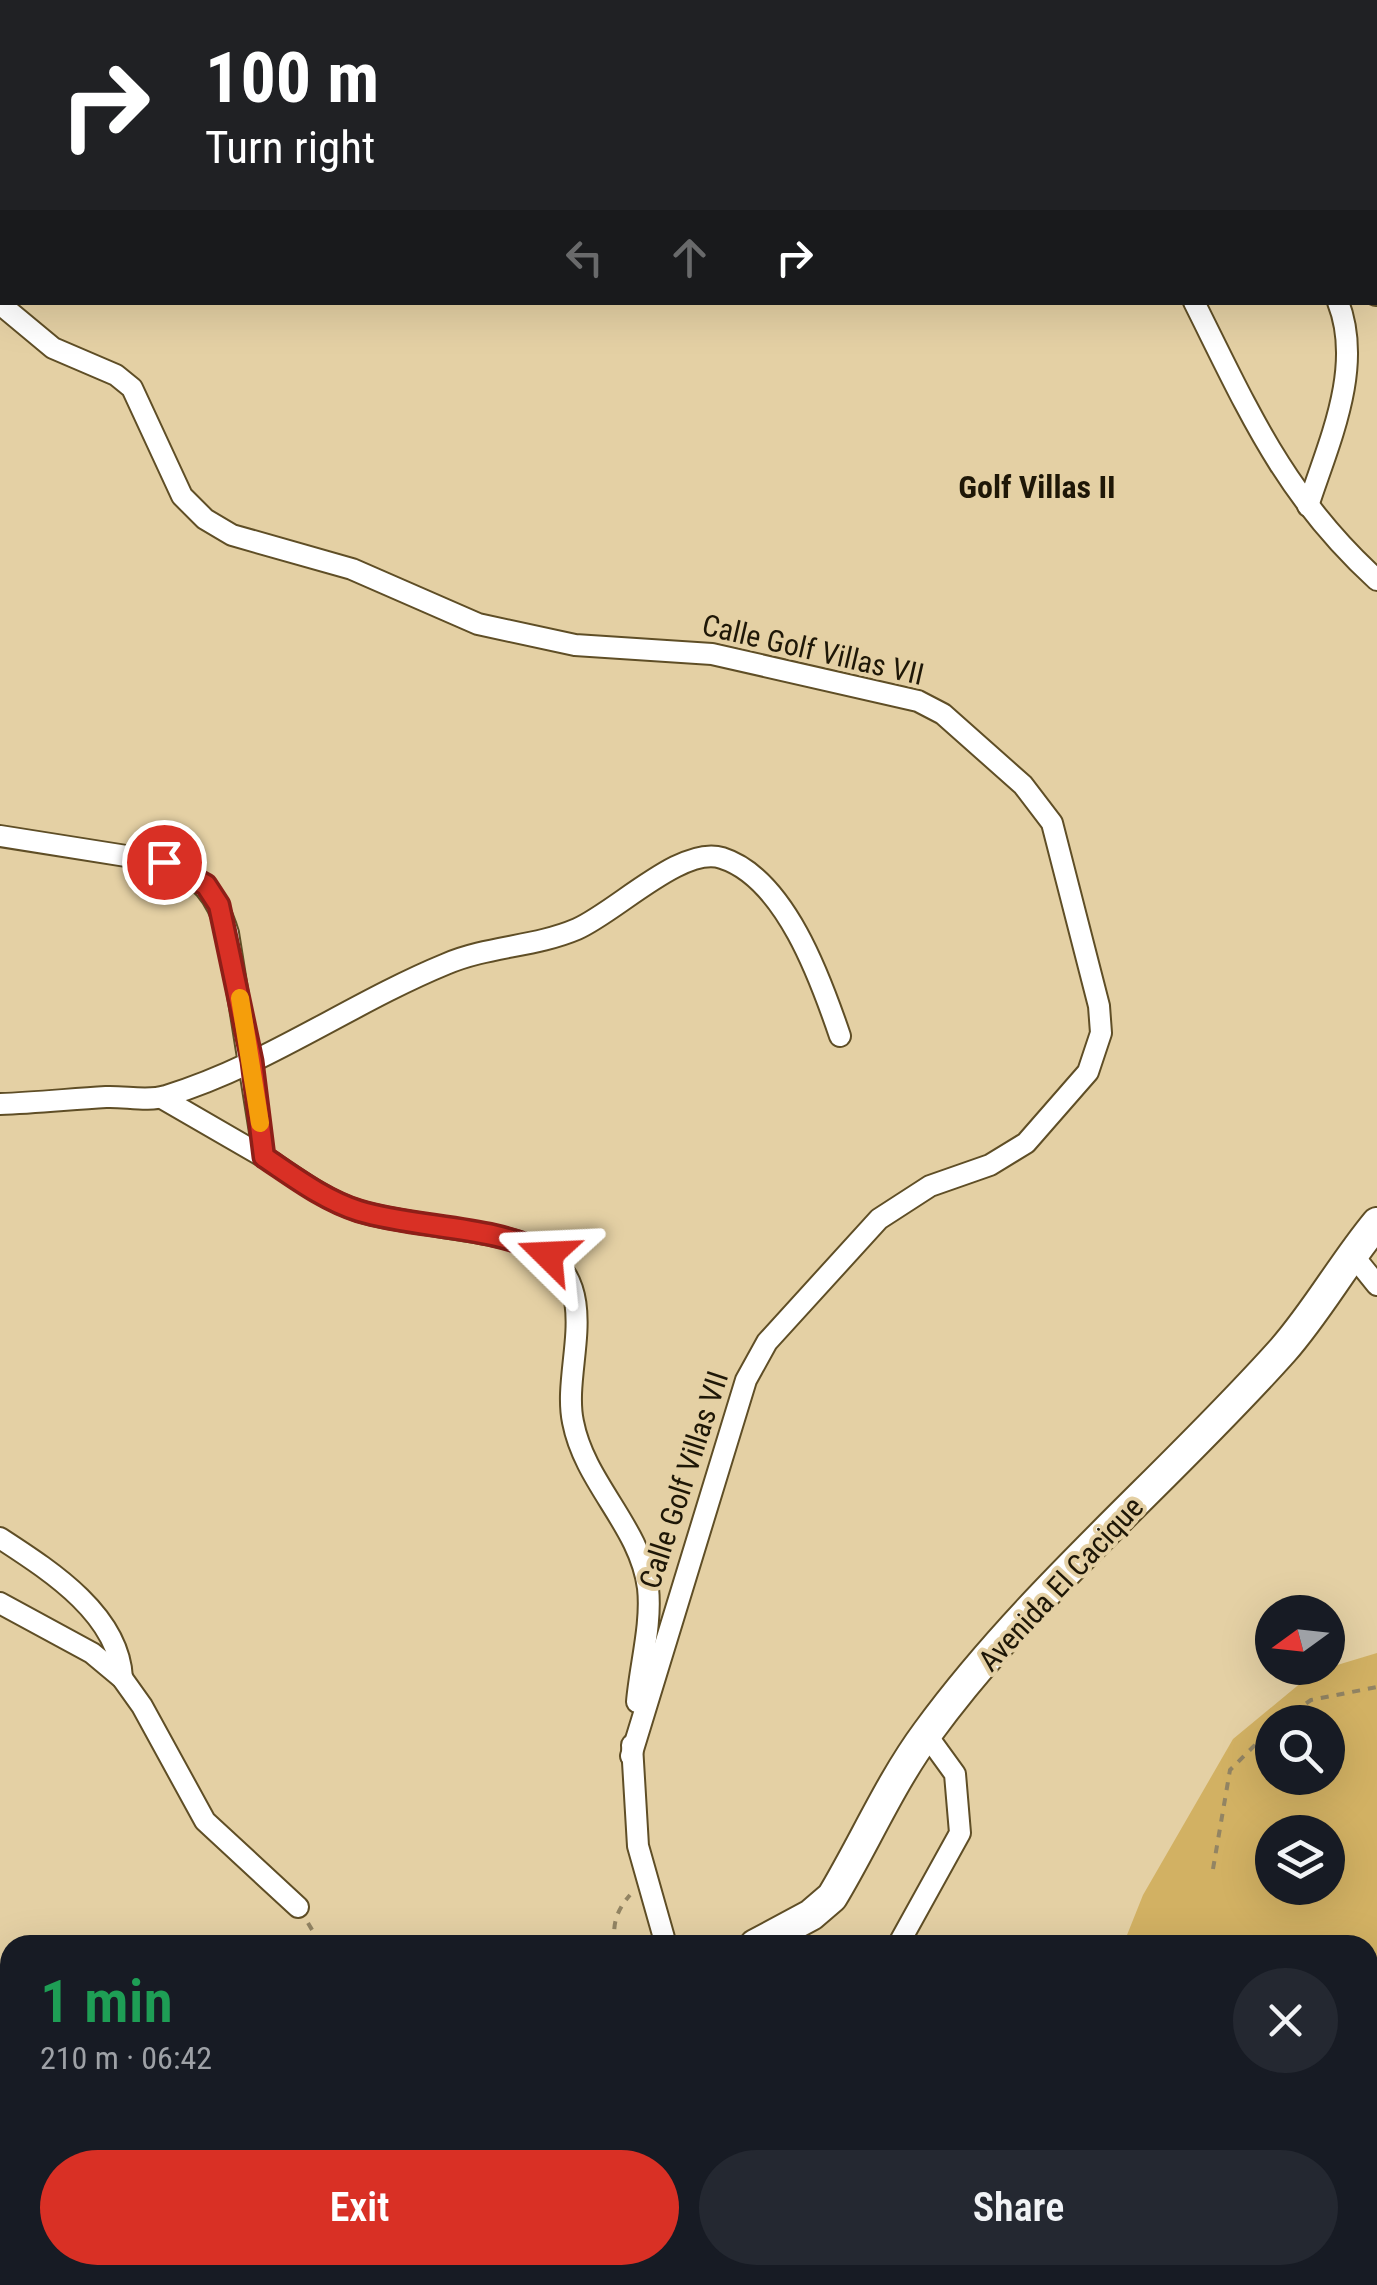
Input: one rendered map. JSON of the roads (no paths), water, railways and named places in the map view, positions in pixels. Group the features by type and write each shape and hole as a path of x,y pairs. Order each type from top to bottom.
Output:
{"street":[{"name":"Calle Golf Villas VII","path":"1,305 54,348 116,376 132,388 182,496 204,519 232,535 352,569 478,624 575,645 712,654 918,701 943,714 1023,785 1052,823 1100,1006 1101,1032 1088,1072 1010,1156 930,1186 879,1220 767,1342 746,1380 631,1756"},
{"path":"1196,305 1273,458 1308,506 1377,580"},
{"path":"1308,506 1340,409 1346,358 1338,305"},
{"path":"0,836 164,862 206,885 219,905 228,933 252,1061 264,1157"},
{"path":"0,1104 106,1096 162,1098 252,1061 451,962 542,942 576,929 607,915 683,861 703,856 721,857 760,882 812,960 840,1036"},
{"path":"162,1098 317,1192 358,1211 529,1244 563,1270 576,1315 573,1425 599,1490 631,1538 648,1588 631,1756 638,1846 663,1935"},
{"name":"Avenida El Cacique","path":"775,1935 832,1897 926,1734 1076,1563 1282,1350 1335,1286 1352,1254 1377,1223"},
{"path":"1352,1254 1377,1286"},
{"path":"0,1538 33,1559 100,1620 121,1654 122,1678"},
{"path":"0,1603 92,1653 122,1678 142,1706 206,1821 298,1907"},
{"path":"904,1935 960,1833 955,1774 926,1734"}],"district":[{"name":"Golf Villas II","path":"1037,487"}]}
